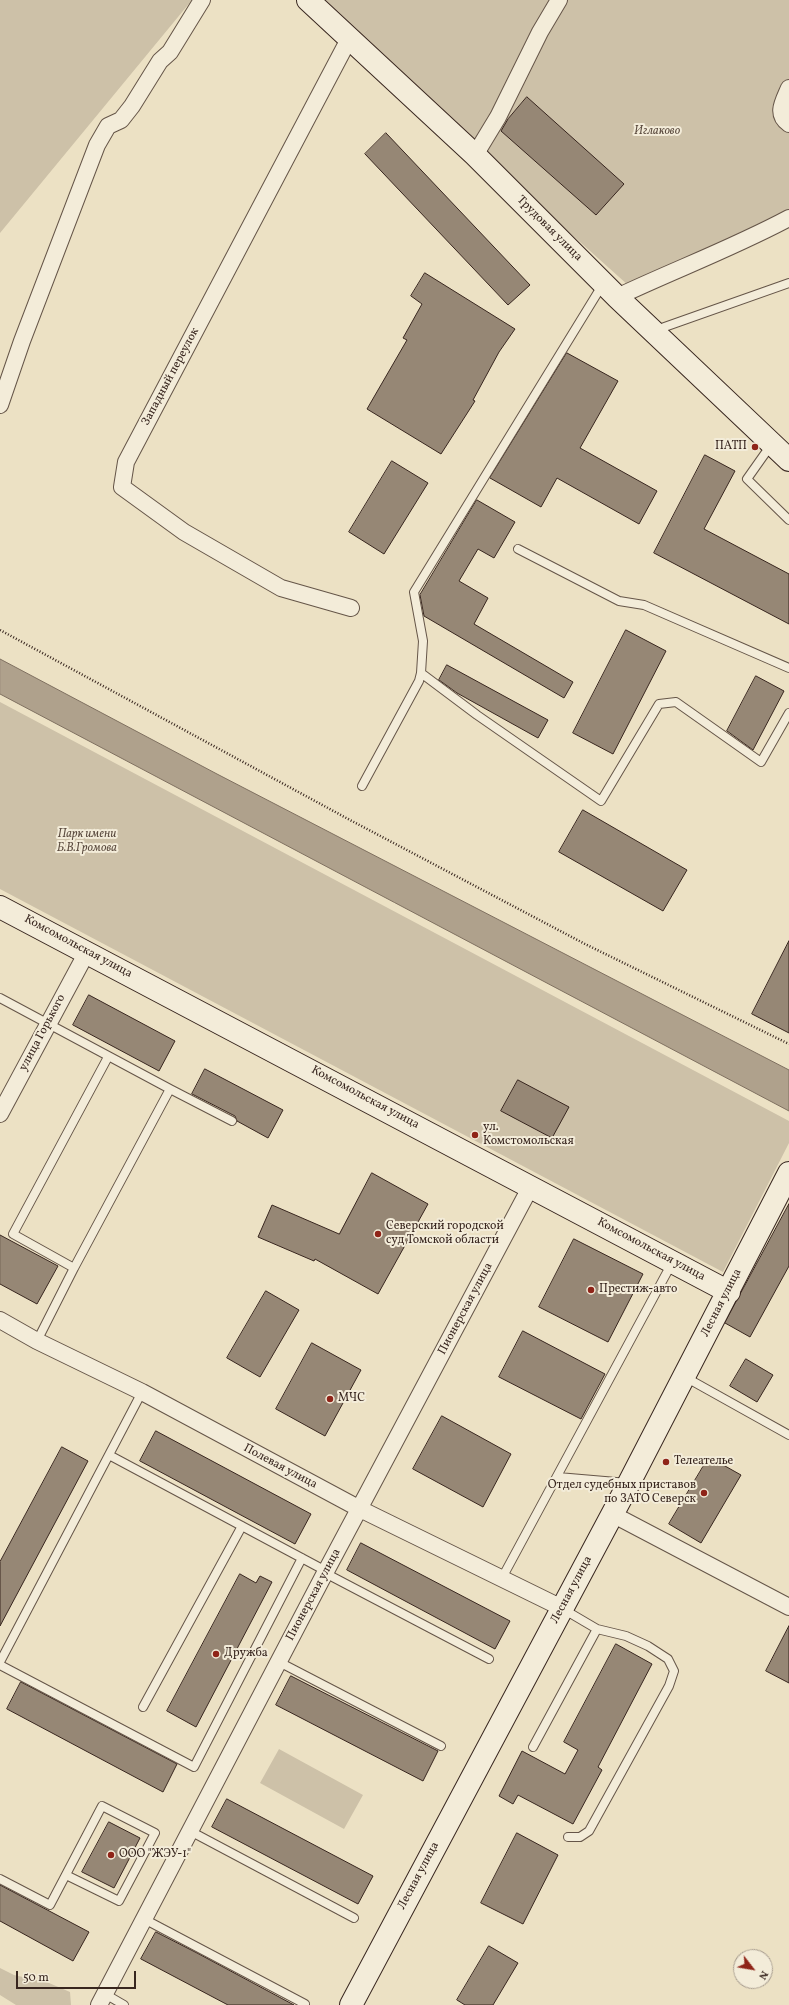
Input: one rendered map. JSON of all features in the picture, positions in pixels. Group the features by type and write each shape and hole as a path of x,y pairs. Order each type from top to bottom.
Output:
{"main road":[{"name":"Трудовая улица","path":"308,0 474,155 610,290 784,454"},
{"name":"Комсомольская улица","path":"0,907 531,1186 728,1292"},
{"name":"Лесная улица","path":"351,2005 612,1514 789,1173"}],"street":[{"path":"0,405 22,341 97,145 108,126 121,120 132,106 160,61 170,52 202,0"},
{"path":"474,155 498,117 540,32 559,0"},
{"name":"Западный переулок","path":"349,39 126,462 122,487 184,532 281,588 351,608"},
{"path":"789,88 780,111 782,118 789,124"},
{"path":"610,290 652,280 704,260 789,218"},
{"name":"улица Горького","path":"0,1114 87,952"},
{"name":"Пионерская улица","path":"102,2000 326,1572 531,1186"},
{"name":"Полевая улица","path":"0,1320 37,1341 142,1392 360,1509 562,1608"},
{"path":"612,1514 789,1607"}],"lane":[{"path":"653,331 789,283"},
{"path":"362,786 419,681 423,641 414,592 610,290"},
{"path":"784,454 747,479 789,520"},
{"path":"518,549 619,601 644,605 789,668"},
{"path":"421,673 601,801 659,704 676,702 761,762 789,713"},
{"path":"0,998 232,1122"},
{"path":"74,1268 13,1234 108,1057"},
{"path":"37,1341 74,1268 170,1089"},
{"path":"502,1578 673,1262"},
{"path":"684,1376 789,1435"},
{"path":"0,1662 142,1392"},
{"path":"110,1455 489,1659"},
{"path":"558,1477 628,1483"},
{"path":"143,1707 242,1526"},
{"path":"0,1665 194,1767 302,1558"},
{"path":"562,1608 597,1629 626,1636 648,1646 668,1659 674,1671 669,1686 589,1831 580,1837 568,1837"},
{"path":"533,1748 597,1629"},
{"path":"279,1662 441,1746"},
{"path":"0,1879 50,1905 102,1806 154,1834 119,1901 66,1875"},
{"path":"190,1831 354,1918"},
{"path":"144,1919 305,2004"},
{"path":"102,2000 124,2005"}],"path":[{"path":"0,630 343,817 585,944 789,1044"}],"green space":[{"path":"0,0 192,0 0,233"},
{"name":"Иглаково","path":"310,0 789,0 789,224 638,294"},
{"name":"Парк имени Б.В.Громова","path":"0,702 789,1121 789,1143 723,1272 0,889"},
{"path":"279,1749 363,1795 344,1829 260,1783"},
{"path":"0,1968 14,1975 49,1983 70,1992 71,2005 16,2005 0,1995"}],"shaded area":[{"path":"0,659 217,774 789,1070 789,1111 0,694"}],"building":[{"path":"527,97 624,184 596,215 501,131 508,119"},
{"path":"386,133 530,285 508,305 365,154"},
{"path":"425,273 515,329 499,352 473,400 475,401 441,454 367,409 407,340 403,338 422,304 411,296"},
{"path":"567,353 618,381 580,448 657,491 639,524 557,478 541,507 490,478"},
{"path":"705,455 735,471 704,529 789,574 789,624 654,553"},
{"path":"392,461 428,483 384,554 349,532"},
{"path":"477,500 515,522 494,558 478,549 459,581 488,598 474,624 573,682 564,698 424,616 420,595"},
{"path":"626,630 666,651 613,754 573,733"},
{"path":"447,665 548,720 538,738 457,693 439,680"},
{"path":"756,676 784,691 753,750 727,731"},
{"path":"583,810 687,870 663,911 559,852"},
{"path":"789,941 789,1033 752,1014"},
{"path":"89,995 175,1041 159,1071 73,1025"},
{"path":"205,1069 283,1110 268,1138 237,1121 235,1116 192,1094"},
{"path":"518,1080 569,1107 552,1138 501,1111"},
{"path":"372,1173 428,1204 378,1294 315,1259 314,1261 258,1237 272,1205 339,1234"},
{"path":"789,1204 789,1266 750,1337 725,1323"},
{"path":"0,1235 58,1266 37,1304 0,1284"},
{"name":"Престиж-авто","path":"574,1239 643,1274 608,1342 539,1307"},
{"path":"266,1291 299,1310 260,1377 227,1358"},
{"path":"523,1331 605,1374 581,1419 499,1377"},
{"path":"312,1343 361,1370 325,1436 276,1409"},
{"path":"746,1359 773,1375 757,1402 730,1386"},
{"path":"442,1416 511,1454 483,1507 413,1469"},
{"path":"156,1431 311,1514 295,1544 140,1461"},
{"path":"62,1447 88,1461 0,1626 0,1562"},
{"path":"709,1457 741,1475 701,1543 669,1524"},
{"path":"361,1543 510,1621 495,1649 347,1570"},
{"name":"Дружба","path":"240,1574 256,1583 260,1576 272,1582 196,1727 167,1711"},
{"path":"789,1626 789,1683 766,1671"},
{"path":"616,1644 652,1664 598,1767 602,1770 573,1824 518,1795 513,1804 499,1796 522,1751 565,1774 578,1750 564,1742"},
{"path":"291,1676 438,1751 423,1781 276,1705"},
{"path":"21,1682 177,1764 163,1792 7,1709"},
{"path":"227,1799 373,1876 358,1904 212,1827"},
{"name":"ООО \"ЖЭУ-1\"","path":"109,1822 140,1838 114,1888 82,1872"},
{"path":"517,1833 558,1855 523,1924 481,1903"},
{"path":"0,1885 89,1932 73,1961 0,1921"},
{"path":"156,1932 294,2005 228,2005 141,1959"},
{"path":"489,1946 518,1963 493,2005 465,2005 457,2000"}],"place":[{"name":"ПАТП","path":"755,447"},
{"name":"ул. Комстомольская","path":"475,1135"},
{"name":"Северский городской суд Томской области","path":"378,1234"},
{"name":"Престиж-авто","path":"591,1290"},
{"name":"МЧС","path":"330,1399"},
{"name":"Телеателье","path":"666,1462"},
{"name":"Отдел судебных приставов по ЗАТО Северск","path":"704,1493"},
{"name":"Дружба","path":"216,1654"},
{"name":"ООО \"ЖЭУ-1\"","path":"111,1855"}]}
